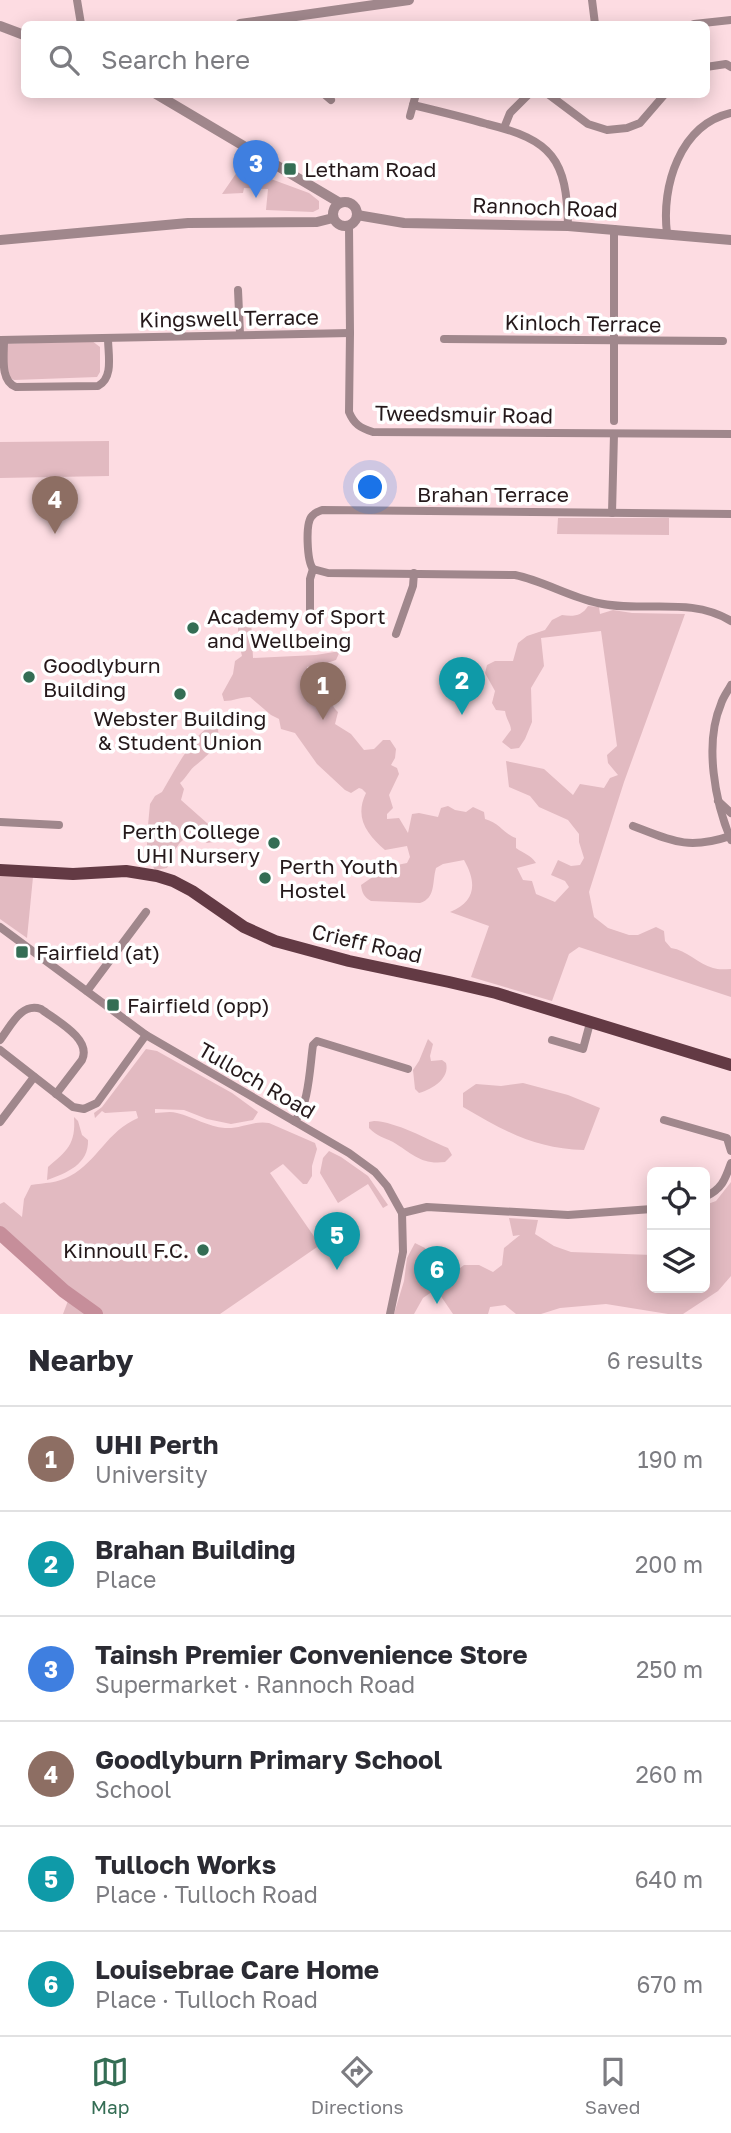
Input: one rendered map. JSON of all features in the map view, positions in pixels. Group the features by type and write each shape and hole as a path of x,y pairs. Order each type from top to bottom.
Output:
{"main road":[{"name":"Crieff Road","path":"0,870 73,874 126,872 157,876 192,891 244,927 275,941 349,961 466,985 731,1065"}],"street":[{"path":"77,0 80,21"},
{"path":"284,21 409,0"},
{"path":"592,0 595,21"},
{"path":"710,22 731,20"},
{"path":"0,26 21,34"},
{"path":"710,66 726,64 731,67"},
{"path":"163,98 340,203 333,211 333,218 339,225 349,226 355,222 357,215"},
{"path":"410,116 415,98"},
{"path":"504,128 510,113 525,98"},
{"path":"553,98 588,124 607,130 640,123 662,98"},
{"path":"413,105 504,128 536,140 555,159 563,177 568,226"},
{"path":"667,233 669,185 682,151 704,124 731,113"},
{"name":"Rannoch Road","path":"340,203 350,203 357,210 357,215 404,223 568,226 731,240"},
{"path":"0,240 188,223 289,223 317,222 333,218"},
{"name":"Tweedsmuir Road","path":"349,226 349,412 354,423 365,430 731,434"},
{"path":"614,229 614,421"},
{"path":"238,290 240,334"},
{"name":"Kingswell Terrace","path":"108,338 109,374 105,382 98,386 16,387 9,385 5,379 2,340 350,333"},
{"name":"Kinloch Terrace","path":"444,339 723,341"},
{"path":"612,513 614,434"},
{"name":"Brahan Terrace","path":"313,569 309,560 308,522 312,515 322,510 731,514"},
{"path":"310,615 310,579 313,569 328,573 515,575 598,603 621,606 689,606 718,614 731,621"},
{"path":"396,635 413,586 414,573"},
{"path":"388,621 402,619"},
{"path":"633,826 681,843 703,843 730,838 718,801 714,737 720,706 731,685"},
{"path":"718,801 731,813"},
{"path":"0,822 59,825"},
{"path":"87,991 146,912"},
{"name":"Tulloch Road","path":"0,927 146,1035 349,1153 375,1172 387,1186 402,1213 403,1252 390,1314"},
{"path":"0,1040 22,1011 34,1006 82,1041 85,1054 56,1094"},
{"path":"552,1040 583,1049 590,1023"},
{"path":"0,1050 79,1109 92,1107 97,1103 146,1035"},
{"path":"293,1121 298,1119 302,1109 313,1045 317,1041 408,1069"},
{"path":"0,1122 34,1077"},
{"path":"664,1120 727,1138 731,1151"},
{"path":"710,1195 718,1191 731,1163"},
{"path":"402,1213 427,1207 568,1216 647,1209"}],"shaded area":[{"path":"246,159 260,166 271,179 309,193 319,201 319,209 313,212 266,210 268,189 244,188 243,193 222,194"},
{"path":"92,341 100,347 100,372 97,377 14,380 7,376 7,344"},
{"path":"109,441 109,476 0,478 0,442"},
{"path":"558,518 669,518 669,535 557,534"},
{"path":"588,606 599,607 600,614 613,610 685,614 624,782 589,892 594,917 608,928 629,935 638,935 656,927 664,931 665,941 671,948 713,968 731,969 731,997 579,947 569,954 552,1001 471,977 489,926 450,912 465,902 472,890 471,876 464,860 436,868 431,893 425,901 371,901 364,894 361,885 387,867 407,863 410,857 407,846 385,850 364,825 361,810 366,793 362,789 351,793 345,790 317,764 295,733 281,729 279,719 250,697 224,701 222,694 233,674 235,661 242,656 238,626 246,618 251,619 253,658 340,651 336,660 307,667 307,676 329,680 331,701 338,712 335,724 351,734 364,750 374,749 383,740 390,740 396,749 391,765 397,768 399,774 389,795 393,808 387,814 387,819 399,818 408,833 412,814 438,817 441,808 448,806 466,812 473,807 484,812 485,819 516,838 516,848 536,863 517,868 523,880 532,881 536,894 555,902 569,887 565,881 551,875 558,860 571,866 580,865 584,858 579,834 568,820 539,807 530,796 509,787 506,761 544,769 573,795 580,784 604,788 610,778 618,775 608,763 607,755 617,746 601,631 541,638 544,666 531,688 532,722 519,748 511,749 502,742 511,728 505,711 496,710 492,703 495,691 485,673 487,665 495,661 513,661 518,643 527,636 545,630 552,620 562,615 580,614"},
{"path":"211,726 218,728 219,745 180,783 184,789 181,800 216,831 213,842 207,843 199,836 186,838 181,841 167,868 155,870 147,856 150,804 155,796 162,792 191,745"},
{"path":"0,874 33,877 27,938 0,919"},
{"path":"428,1039 433,1044 431,1061 442,1060 447,1068 439,1082 419,1093 415,1089 413,1070"},
{"path":"146,1049 157,1051 232,1093 258,1112 253,1120 231,1124 184,1110 155,1109 155,1113 174,1112 225,1128 269,1123 315,1143 317,1149 312,1176 307,1184 303,1184 283,1164 270,1173 320,1245 220,1314 63,1314 71,1293 0,1238 0,1204 4,1202 22,1217 24,1199 31,1185 70,1176 88,1163 118,1131 138,1118 136,1111 102,1111 95,1118 94,1113 102,1107"},
{"path":"523,1083 568,1095 600,1108 584,1150 535,1142 492,1124 463,1107 463,1093 476,1084 501,1086"},
{"path":"74,1117 82,1135 88,1140 85,1155 69,1171 47,1180 48,1167 72,1140"},
{"path":"369,1122 392,1124 448,1148 452,1155 445,1162 423,1160 372,1131"},
{"path":"329,1151 368,1176 388,1205 383,1208 368,1184 338,1203 320,1173 323,1158"},
{"path":"731,1182 731,1276 718,1291 683,1314 606,1304 560,1308 541,1314 516,1314 505,1305 490,1307 488,1314 453,1314 436,1289 423,1298 414,1314 394,1314 404,1281 407,1258 415,1243 425,1248 443,1275 455,1272 464,1265 479,1265 493,1272 502,1265 504,1248 520,1235 513,1236 509,1218 538,1220 535,1234 554,1246 571,1252 647,1255 647,1293 710,1293 710,1203 716,1201"}],"waterway":[{"path":"0,1233 64,1291 96,1314"}],"place":[{"name":"Letham Road","path":"290,169"},
{"name":"Tainsh Premier Convenience Store","path":"256,198"},
{"name":"Goodlyburn Primary School","path":"55,534"},
{"name":"Academy of Sport and Wellbeing","path":"193,628"},
{"name":"Goodlyburn Building","path":"29,677"},
{"name":"Webster Building & Student Union","path":"180,694"},
{"name":"Brahan Building","path":"462,715"},
{"name":"UHI Perth","path":"323,720"},
{"name":"Perth College UHI Nursery","path":"274,843"},
{"name":"Perth Youth Hostel","path":"265,878"},
{"name":"Fairfield (at)","path":"22,952"},
{"name":"Fairfield (opp)","path":"113,1005"},
{"name":"Kinnoull F.C.","path":"203,1250"},
{"name":"Tulloch Works","path":"337,1270"},
{"name":"Louisebrae Care Home","path":"437,1304"}]}
